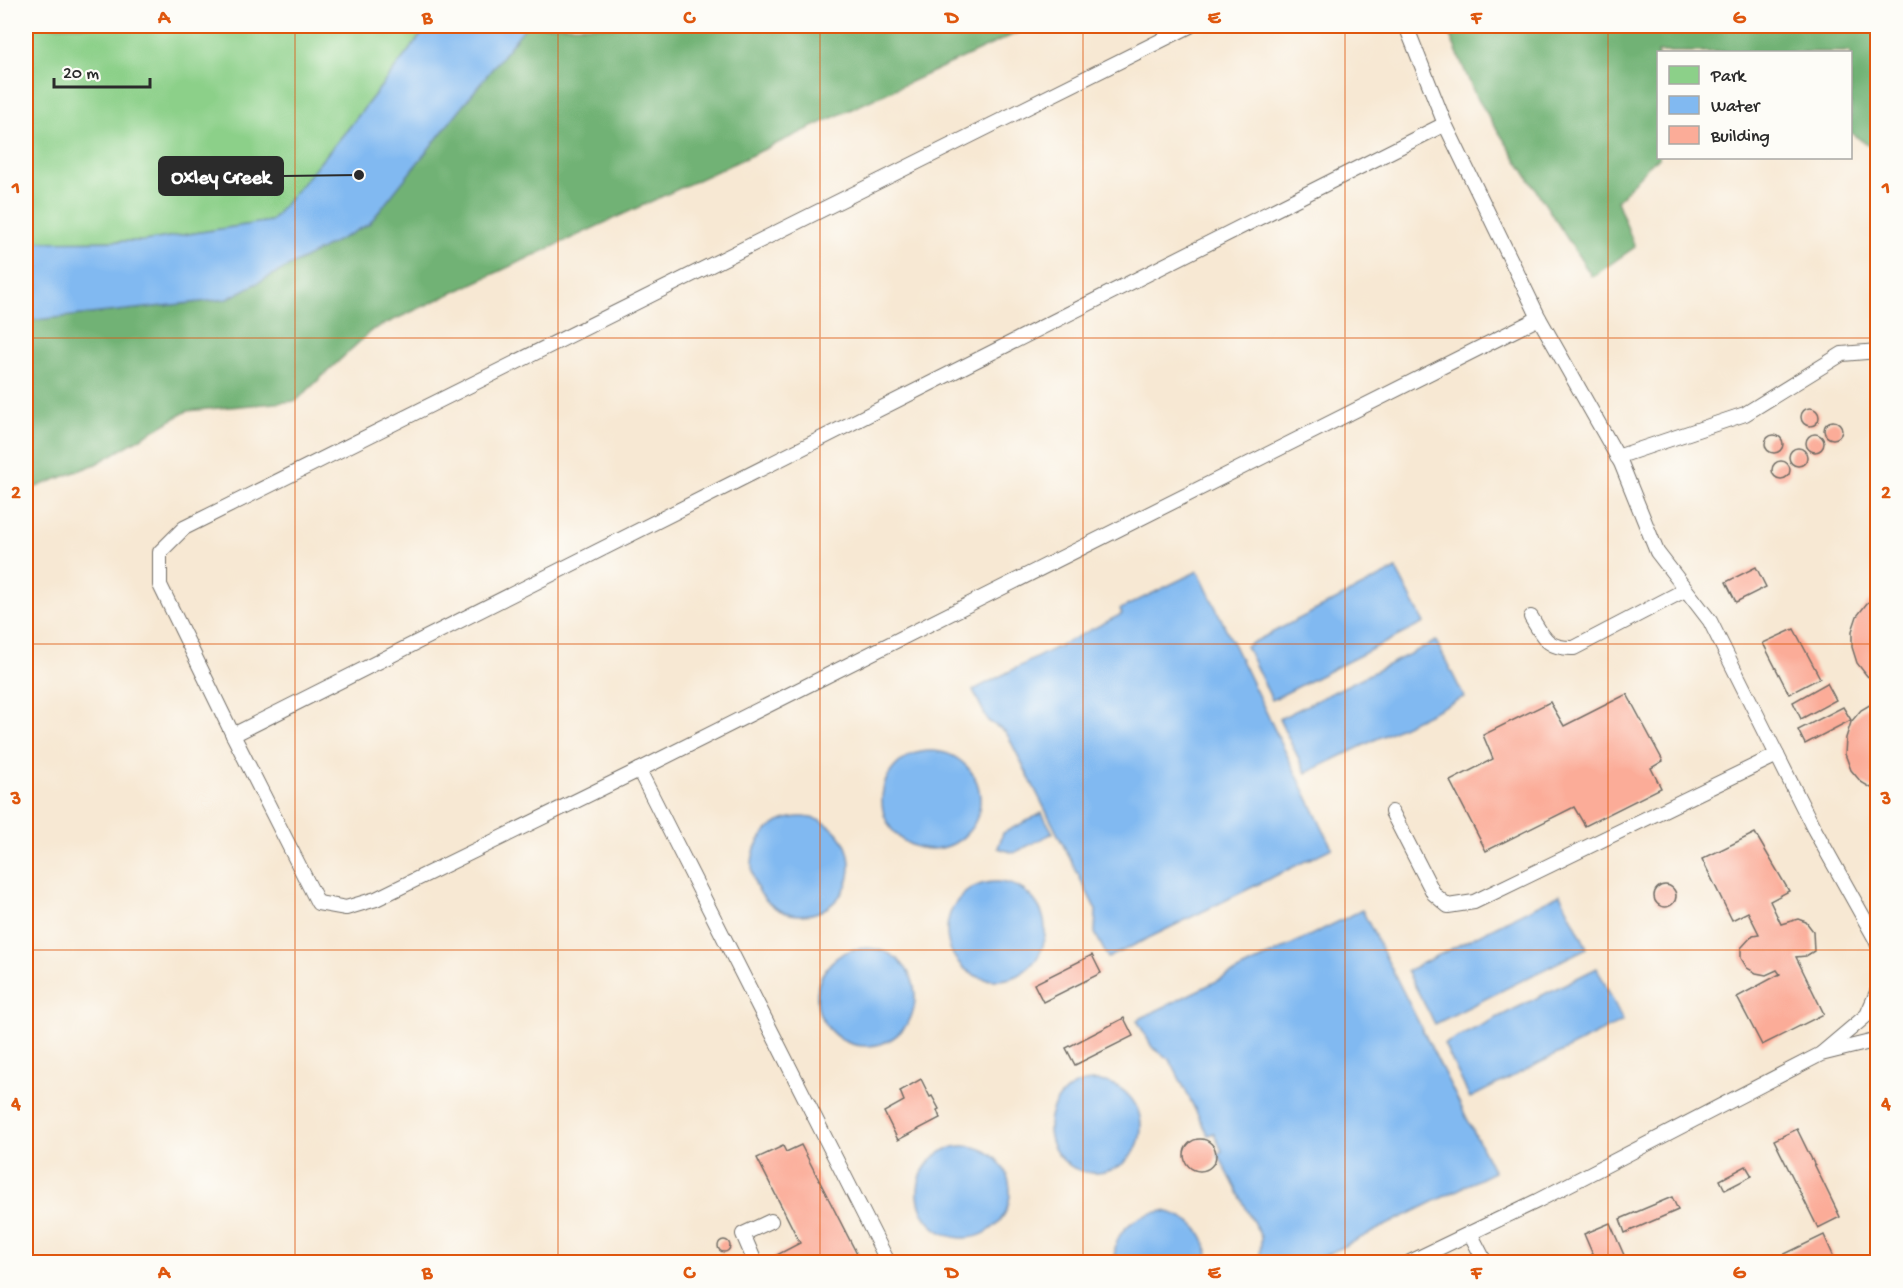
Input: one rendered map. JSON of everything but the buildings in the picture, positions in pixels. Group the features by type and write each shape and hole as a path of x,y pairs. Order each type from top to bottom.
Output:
{"lane":[{"path":"1190,26 184,528 160,552 160,585 318,903 346,908 376,898 639,770 1539,318"},
{"path":"1406,26 1445,124 1539,318 1617,457 1658,552 1710,621 1813,827 1878,945"},
{"path":"233,735 1445,124"},
{"path":"1617,457 1745,414 1842,354 1878,351"},
{"path":"1531,617 1547,644 1561,649 1574,648 1685,590"},
{"path":"1392,812 1434,894 1448,906 1474,902 1777,755"},
{"path":"639,770 888,1263"},
{"path":"1410,1263 1537,1201 1821,1054 1867,1015 1878,990"},
{"path":"1821,1054 1878,1040"},
{"path":"755,1263 743,1234 771,1221"},
{"path":"1470,1233 1485,1263"}],"green space":[{"path":"26,26 428,26 348,129 271,221 144,241 26,242"},
{"path":"526,26 1032,26 372,330 296,401 187,411 96,464 26,491 26,392 32,383 26,382 26,321 227,299 369,224"},
{"path":"1446,26 1877,26 1877,151 1852,134 1852,51 1657,51 1657,159 1617,201 1635,247 1592,277 1475,95"}],"water":[{"path":"428,26 526,26 369,224 227,299 26,321 26,242 144,241 271,221 348,129"},
{"path":"1396,569 1424,623 1272,700 1246,646"},
{"path":"1198,571 1332,848 1108,958 1095,933 1096,910 1006,732 988,721 973,690 1122,614 1120,609"},
{"path":"1436,641 1464,697 1306,773 1279,719"},
{"path":"931,751 950,755 966,765 976,781 980,800 976,819 966,835 950,845 931,849 912,845 896,835 886,819 882,800 886,781 896,765 912,755"},
{"path":"1042,813 1053,833 1014,853 998,848 1003,833"},
{"path":"801,817 820,821 835,832 846,847 850,866 846,885 835,900 820,911 801,915 782,911 767,900 756,885 752,866 756,847 767,832 782,821"},
{"path":"996,882 1015,886 1031,896 1041,912 1045,931 1041,950 1031,966 1015,976 996,980 977,976 961,966 951,950 947,931 951,912 961,896 977,886"},
{"path":"1560,894 1587,948 1435,1024 1407,971"},
{"path":"1362,910 1494,1172 1312,1262 1262,1262 1260,1258 1261,1237 1218,1154 1222,1151 1214,1133 1208,1135 1170,1060 1152,1047 1137,1020"},
{"path":"866,948 885,952 900,963 911,978 915,997 911,1016 900,1031 885,1042 866,1046 847,1042 832,1031 821,1016 817,997 821,978 832,963 847,952"},
{"path":"1597,968 1623,1021 1470,1098 1444,1044"},
{"path":"1095,1081 1113,1084 1128,1094 1138,1109 1141,1127 1138,1145 1128,1160 1113,1170 1095,1173 1077,1170 1062,1160 1052,1145 1049,1127 1052,1109 1062,1094 1077,1084"},
{"path":"964,1146 982,1149 997,1159 1007,1174 1010,1192 1007,1210 997,1225 982,1235 964,1238 946,1235 931,1225 921,1210 918,1192 921,1174 931,1159 946,1149"},
{"path":"1164,1211 1190,1222 1196,1228 1205,1243 1208,1262 1115,1262 1117,1241 1121,1233 1135,1220"}],"place":[{"name":"Oxley Creek","path":"359,175"}]}
